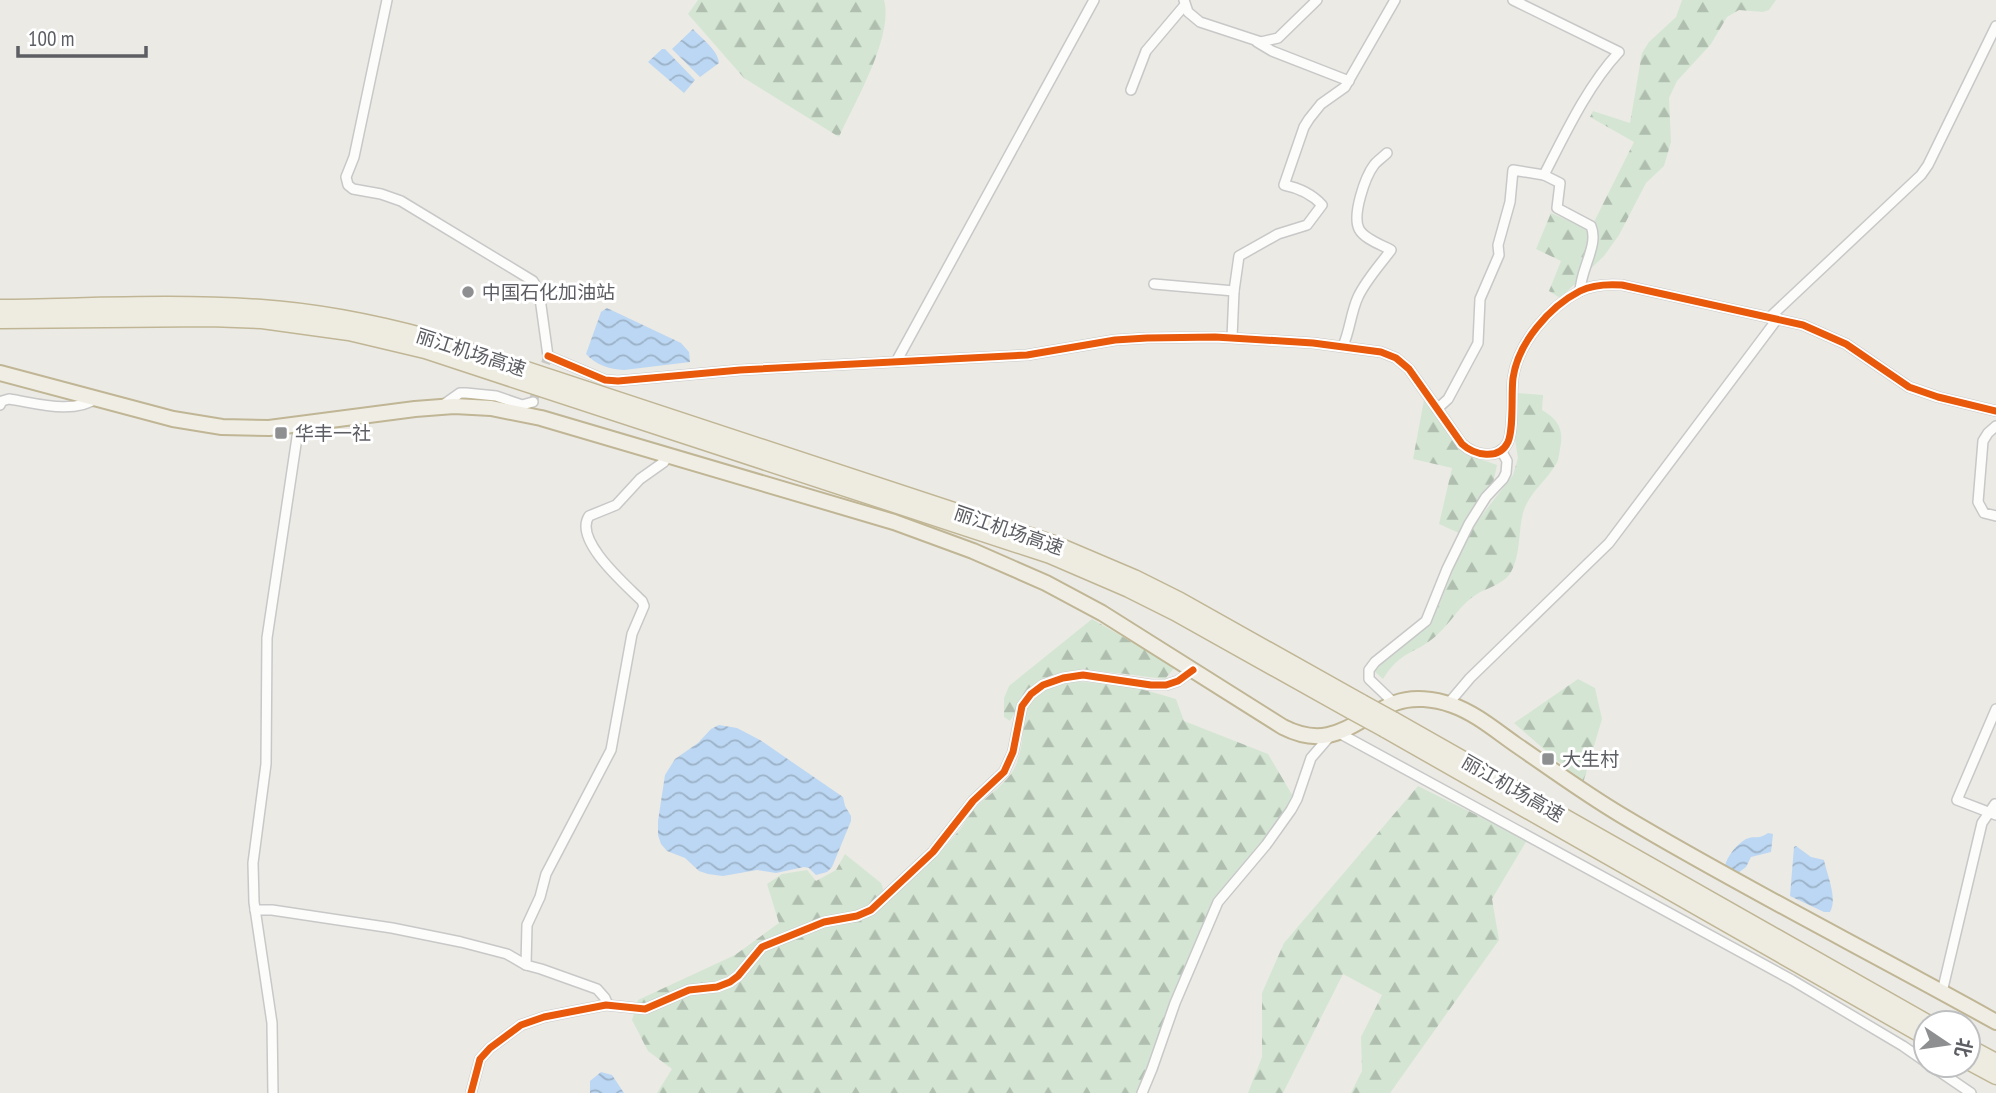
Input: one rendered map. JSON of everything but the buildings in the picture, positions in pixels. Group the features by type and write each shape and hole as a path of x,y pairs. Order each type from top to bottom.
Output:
{"highway":[{"name":"丽江机场高速","path":"0,308 210,306 263,308 351,320 429,338 1054,544 1180,601 1357,707 1912,1015"},
{"name":"丽江机场高速","path":"0,320 262,320 349,332 425,350 1049,555 1129,589 1357,707"},
{"path":"0,373 173,419 222,427 269,428 441,407 491,408 526,414 894,522 973,551 1074,598 1291,731 1315,737 1334,735 1395,703 1410,699 1448,704 1473,715 1581,789 1664,840 1996,1022"},
{"name":"丽江机场高速","path":"1389,725 1912,1029"}],"street":[{"path":"896,362 1094,0"},
{"path":"1256,42 1278,38 1317,0"},
{"path":"1232,338 1239,256 1278,234 1307,225 1322,205 1305,191 1284,185 1304,127 1321,104 1345,87 1395,0"},
{"path":"1513,0 1619,52 1604,68 1577,111 1544,175"},
{"path":"384,1 354,157 346,182 351,188 401,201 533,281 539,291 548,356 605,380 1027,355 1115,340 1232,338 1343,346 1381,352 1396,358 1409,369 1458,440 1469,450 1483,454 1501,450 1508,440 1516,363 1533,331 1561,304 1580,291 1605,285 1630,286 1803,325 1835,338 1918,391 1996,411"},
{"path":"1131,90 1146,51 1184,3 1192,16 1200,22 1349,81"},
{"path":"1448,704 1470,678 1609,542 1774,318 1921,175 1996,26"},
{"path":"1343,346 1359,295 1391,250 1359,230 1356,217 1373,166 1387,153"},
{"path":"1437,409 1448,399 1478,343 1480,299 1499,255 1498,245 1510,202 1513,170 1544,175 1560,183 1556,208 1591,226 1593,246 1587,256 1580,291"},
{"path":"1154,284 1234,290"},
{"path":"441,407 460,393 496,396 522,405 533,402"},
{"path":"0,405 2,401 9,399 74,408 97,398"},
{"path":"273,1093 271,1010 255,910 253,863 266,764 267,646 299,424"},
{"path":"1996,426 1983,441 1978,502 1984,513 1996,516"},
{"path":"1395,703 1369,679 1369,670 1375,662 1426,621 1469,524 1506,473 1507,461 1501,450"},
{"path":"526,965 527,925 540,897 545,878 611,750 632,634 643,606 642,601 610,569 590,543 586,520 589,516 616,505 640,479 668,456"},
{"path":"471,1093 480,1059 521,1025 544,1017 608,1005 645,1009 690,990 724,984 738,976 762,947 824,922 858,916 872,910 933,852 973,801 1004,772 1013,752 1023,706 1031,694 1043,685 1063,678 1083,676 1166,685 1178,681 1193,670"},
{"path":"1942,992 1982,823 1993,810 1957,800 1996,709"},
{"path":"1142,1093 1175,1003 1218,902 1266,845 1291,810 1311,758 1334,735 1792,980 1912,1052"},
{"path":"255,910 272,910 379,926 507,954 526,965 594,988 603,994 608,1005"},
{"path":"1950,1079 1970,1093"}],"green space":[{"path":"698,0 884,0 886,15 878,51 839,137 744,78 688,14"},
{"path":"1682,0 1776,0 1769,10 1739,10 1727,17 1711,44 1677,81 1669,98 1671,142 1664,166 1646,183 1619,235 1604,256 1560,298 1549,291 1561,261 1536,249 1551,213 1590,230 1634,142 1590,117 1593,111 1630,123 1642,53 1649,42 1676,17"},
{"path":"1518,393 1543,395 1542,410 1559,426 1561,436 1557,462 1529,499 1523,513 1513,568 1502,581 1471,598 1436,636 1402,658 1383,679 1374,671 1427,626 1475,524 1513,475 1518,458 1514,433"},
{"path":"1424,400 1458,448 1497,465 1493,484 1481,495 1461,534 1439,524 1452,468 1413,459"},
{"path":"1092,619 1175,667 1165,679 1095,672 1058,674 1043,679 1031,688 1010,721 1004,717 1004,698 1009,686"},
{"path":"1578,679 1595,688 1602,719 1583,783 1514,723"},
{"path":"1069,682 1123,686 1176,699 1184,721 1268,754 1294,798 1264,844 1216,901 1139,1093 657,1093 672,1069 648,1051 632,1020 638,1000 735,955 779,923 767,884 782,874 807,870 816,881 836,870 845,854 881,883 888,902 940,851 973,810 1011,774 1020,754 1025,716 1037,696 1049,688"},
{"path":"1418,786 1527,840 1492,899 1499,940 1390,1093 1351,1093 1362,1071 1361,1037 1382,995 1343,974 1283,1093 1248,1093 1262,1057 1262,993 1284,943"}],"water":[{"path":"693,29 713,49 719,63 700,77 672,49"},
{"path":"662,49 695,80 684,93 648,62"},
{"path":"607,308 681,343 689,352 690,362 624,370 598,364 586,354 601,312"},
{"path":"719,725 737,728 760,740 843,797 851,821 832,867 827,872 816,875 804,867 776,873 757,870 723,876 708,874 699,871 685,858 667,851 661,844 658,821 665,775 675,759"},
{"path":"1768,833 1773,834 1771,852 1751,857 1746,867 1738,873 1725,866 1730,854 1743,841"},
{"path":"1796,846 1811,857 1824,860 1833,900 1830,912 1824,912 1790,896"},
{"path":"601,1072 612,1075 624,1093 590,1093 590,1081"}],"tunnel":[{"path":"533,402 548,356"}],"cycle path":[{"path":"548,356 605,380 618,381 740,370 1027,355 1115,340 1147,338 1215,337 1313,343 1381,352 1396,358 1409,369 1462,444 1479,453 1493,454 1499,452 1508,442 1516,365 1537,327 1557,306 1580,291 1595,286 1622,285 1803,325 1846,344 1909,387 1996,411"},
{"path":"471,1093 480,1059 521,1025 544,1017 606,1005 645,1009 689,990 717,987 738,976 762,947 824,922 857,916 871,910 933,852 973,801 1004,772 1013,752 1022,706 1031,694 1043,685 1083,675 1166,685 1178,681 1193,670"}],"place":[{"name":"中国石化加油站","path":"468,292"},
{"name":"华丰一社","path":"281,433"},
{"name":"大生村","path":"1548,759"}]}
